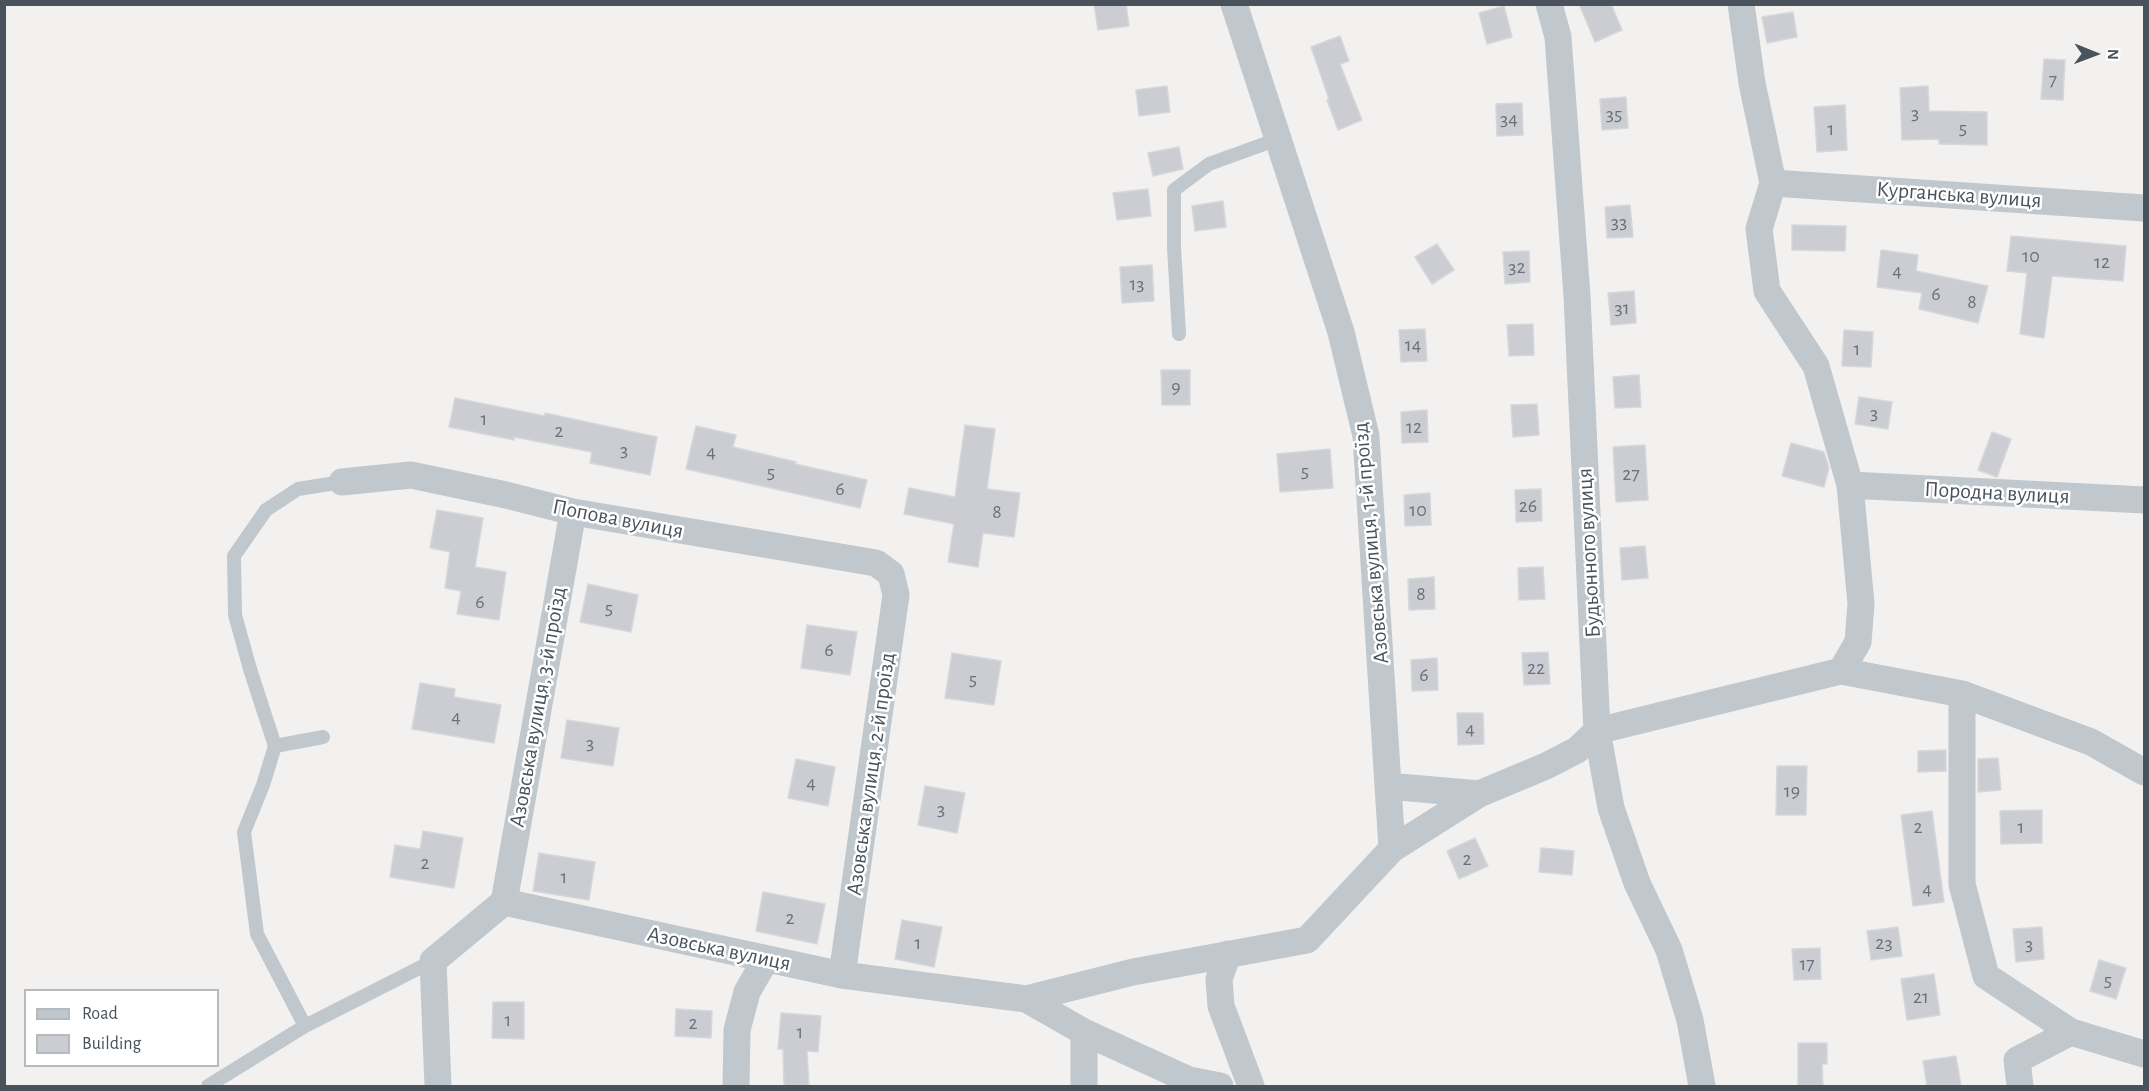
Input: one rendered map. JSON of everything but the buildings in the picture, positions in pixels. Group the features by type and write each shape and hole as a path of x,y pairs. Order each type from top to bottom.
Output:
{"street":[{"name":"Азовська вулиця, 1-й проїзд","path":"1234,4 1341,332 1366,436 1392,849"},
{"name":"Будьонного вулиця","path":"1549,4 1558,37 1577,284 1597,731 1611,808 1637,884 1669,950 1690,1020 1702,1086"},
{"path":"1741,4 1752,83 1773,183 1759,229 1767,291 1816,366 1850,485 1861,604 1858,642 1840,671"},
{"name":"Курганська вулиця","path":"1773,183 2145,208"},
{"name":"Попова вулиця","path":"342,482 411,475 573,512 876,563 891,574"},
{"name":"Породна вулиця","path":"1850,485 2145,500"},
{"name":"Азовська вулиця, 3-й проїзд","path":"504,902 573,512"},
{"name":"Азовська вулиця, 2-й проїзд","path":"842,975 896,595 891,574"},
{"path":"1026,999 1132,972 1307,940 1392,849 1479,794 1546,766 1577,750 1597,731 1840,671 1962,694 2091,742 2145,772"},
{"path":"1962,694 1962,884 1986,976 2071,1032 2145,1054"},
{"path":"1388,786 1479,794"},
{"path":"438,1086 433,961 504,902"},
{"name":"Азовська вулиця","path":"504,902 842,975 1026,999"},
{"path":"1228,954 1219,979 1221,1006 1251,1086"},
{"path":"736,1086 737,1030 747,992 766,959"},
{"path":"1026,999 1084,1032 1189,1080 1220,1086"},
{"path":"1084,1032 1084,1086"},
{"path":"2020,1086 2017,1060 2071,1032"}],"lane":[{"path":"1179,334 1174,247 1174,190 1209,164 1278,139"},
{"path":"305,1026 258,934 244,832 263,785 275,746 235,615 234,556 266,510 298,489 342,482"},
{"path":"275,746 323,737"},
{"path":"208,1086 305,1026 433,961"}]}
